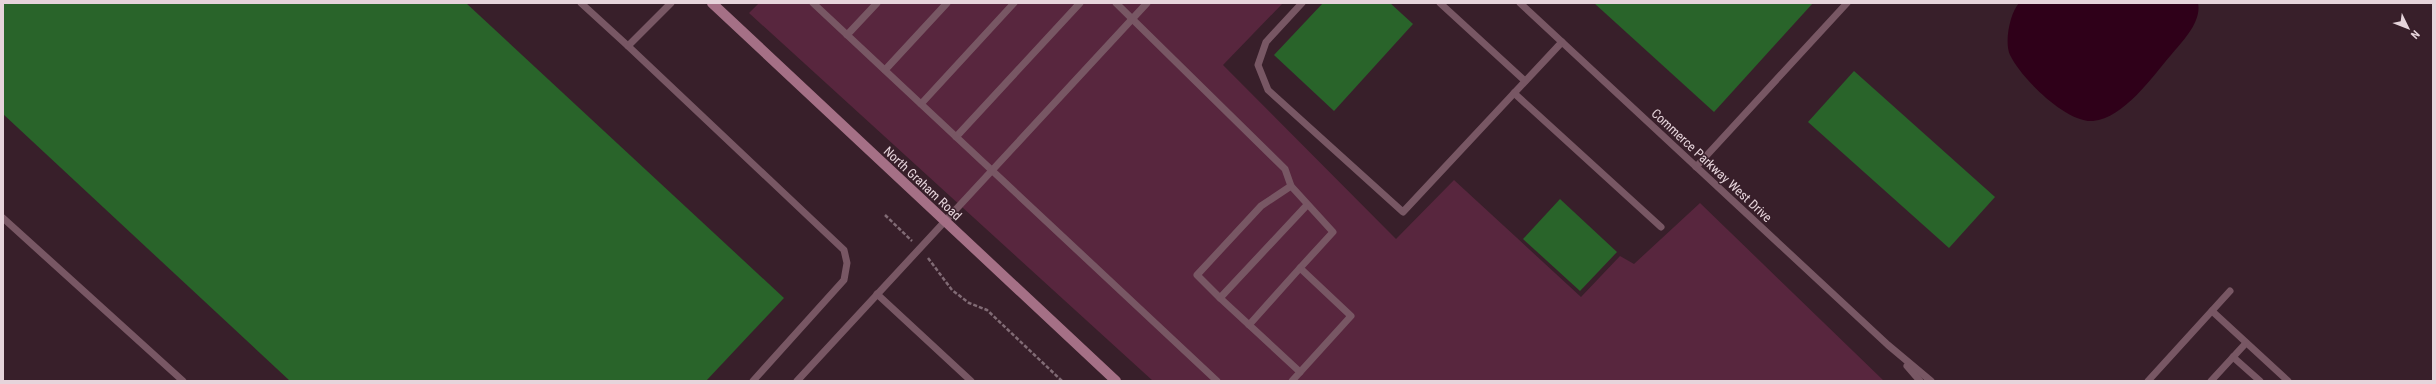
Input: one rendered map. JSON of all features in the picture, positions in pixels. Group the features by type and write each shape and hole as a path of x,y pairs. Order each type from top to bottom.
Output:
{"street":[{"name":"North Graham Road","path":"712,3 1116,381"}],"lane":[{"path":"581,3 844,250 847,263 844,280 753,381"},
{"path":"628,46 671,3"},
{"path":"813,3 1217,381"},
{"path":"847,35 877,3"},
{"path":"885,70 947,3"},
{"path":"920,104 1014,3"},
{"path":"956,137 1080,3"},
{"path":"1116,3 1285,169 1290,186 1333,232 1249,325"},
{"path":"797,381 1147,3"},
{"path":"1302,3 1266,42 1258,65 1268,90 1403,212 1562,42"},
{"path":"1440,3 1525,81"},
{"name":"Commerce Parkway West Drive","path":"1520,3 1888,345 1931,381"},
{"path":"1696,167 1847,3"},
{"path":"1514,93 1661,228"},
{"path":"1290,186 1261,206 1197,275 1300,372"},
{"path":"1220,298 1307,205"},
{"path":"3,218 183,381"},
{"path":"1292,381 1351,316 1300,268"},
{"path":"2148,381 2230,291"},
{"path":"877,294 972,381"},
{"path":"2212,311 2288,381"},
{"path":"2211,381 2246,343"},
{"name":"Commerce Parkway West Drive","path":"1888,345 1920,381"},
{"path":"2233,357 2260,381"}],"path":[{"path":"885,215 920,248 952,290 968,303 987,310 1062,381"}],"shaded area":[{"path":"759,3 1283,3 1223,65 1396,239 1454,180 1581,297 1620,256 1634,264 1700,203 1884,381 1153,381 749,13"},
{"path":"2019,3 2198,3 2198,10 2197,17 2190,31 2146,85 2116,113 2093,121 2082,120 2070,115 2058,107 2034,87 2016,65 2008,49 2008,35 2013,14"}],"building":[{"path":"3,3 466,3 784,298 706,381 290,381 3,114"},
{"path":"1323,3 1390,3 1413,24 1334,111 1274,55"},
{"path":"1594,3 1813,3 1714,112"},
{"path":"1854,71 1995,197 1949,248 1808,122"},
{"path":"1560,199 1617,252 1580,291 1523,239"}]}
